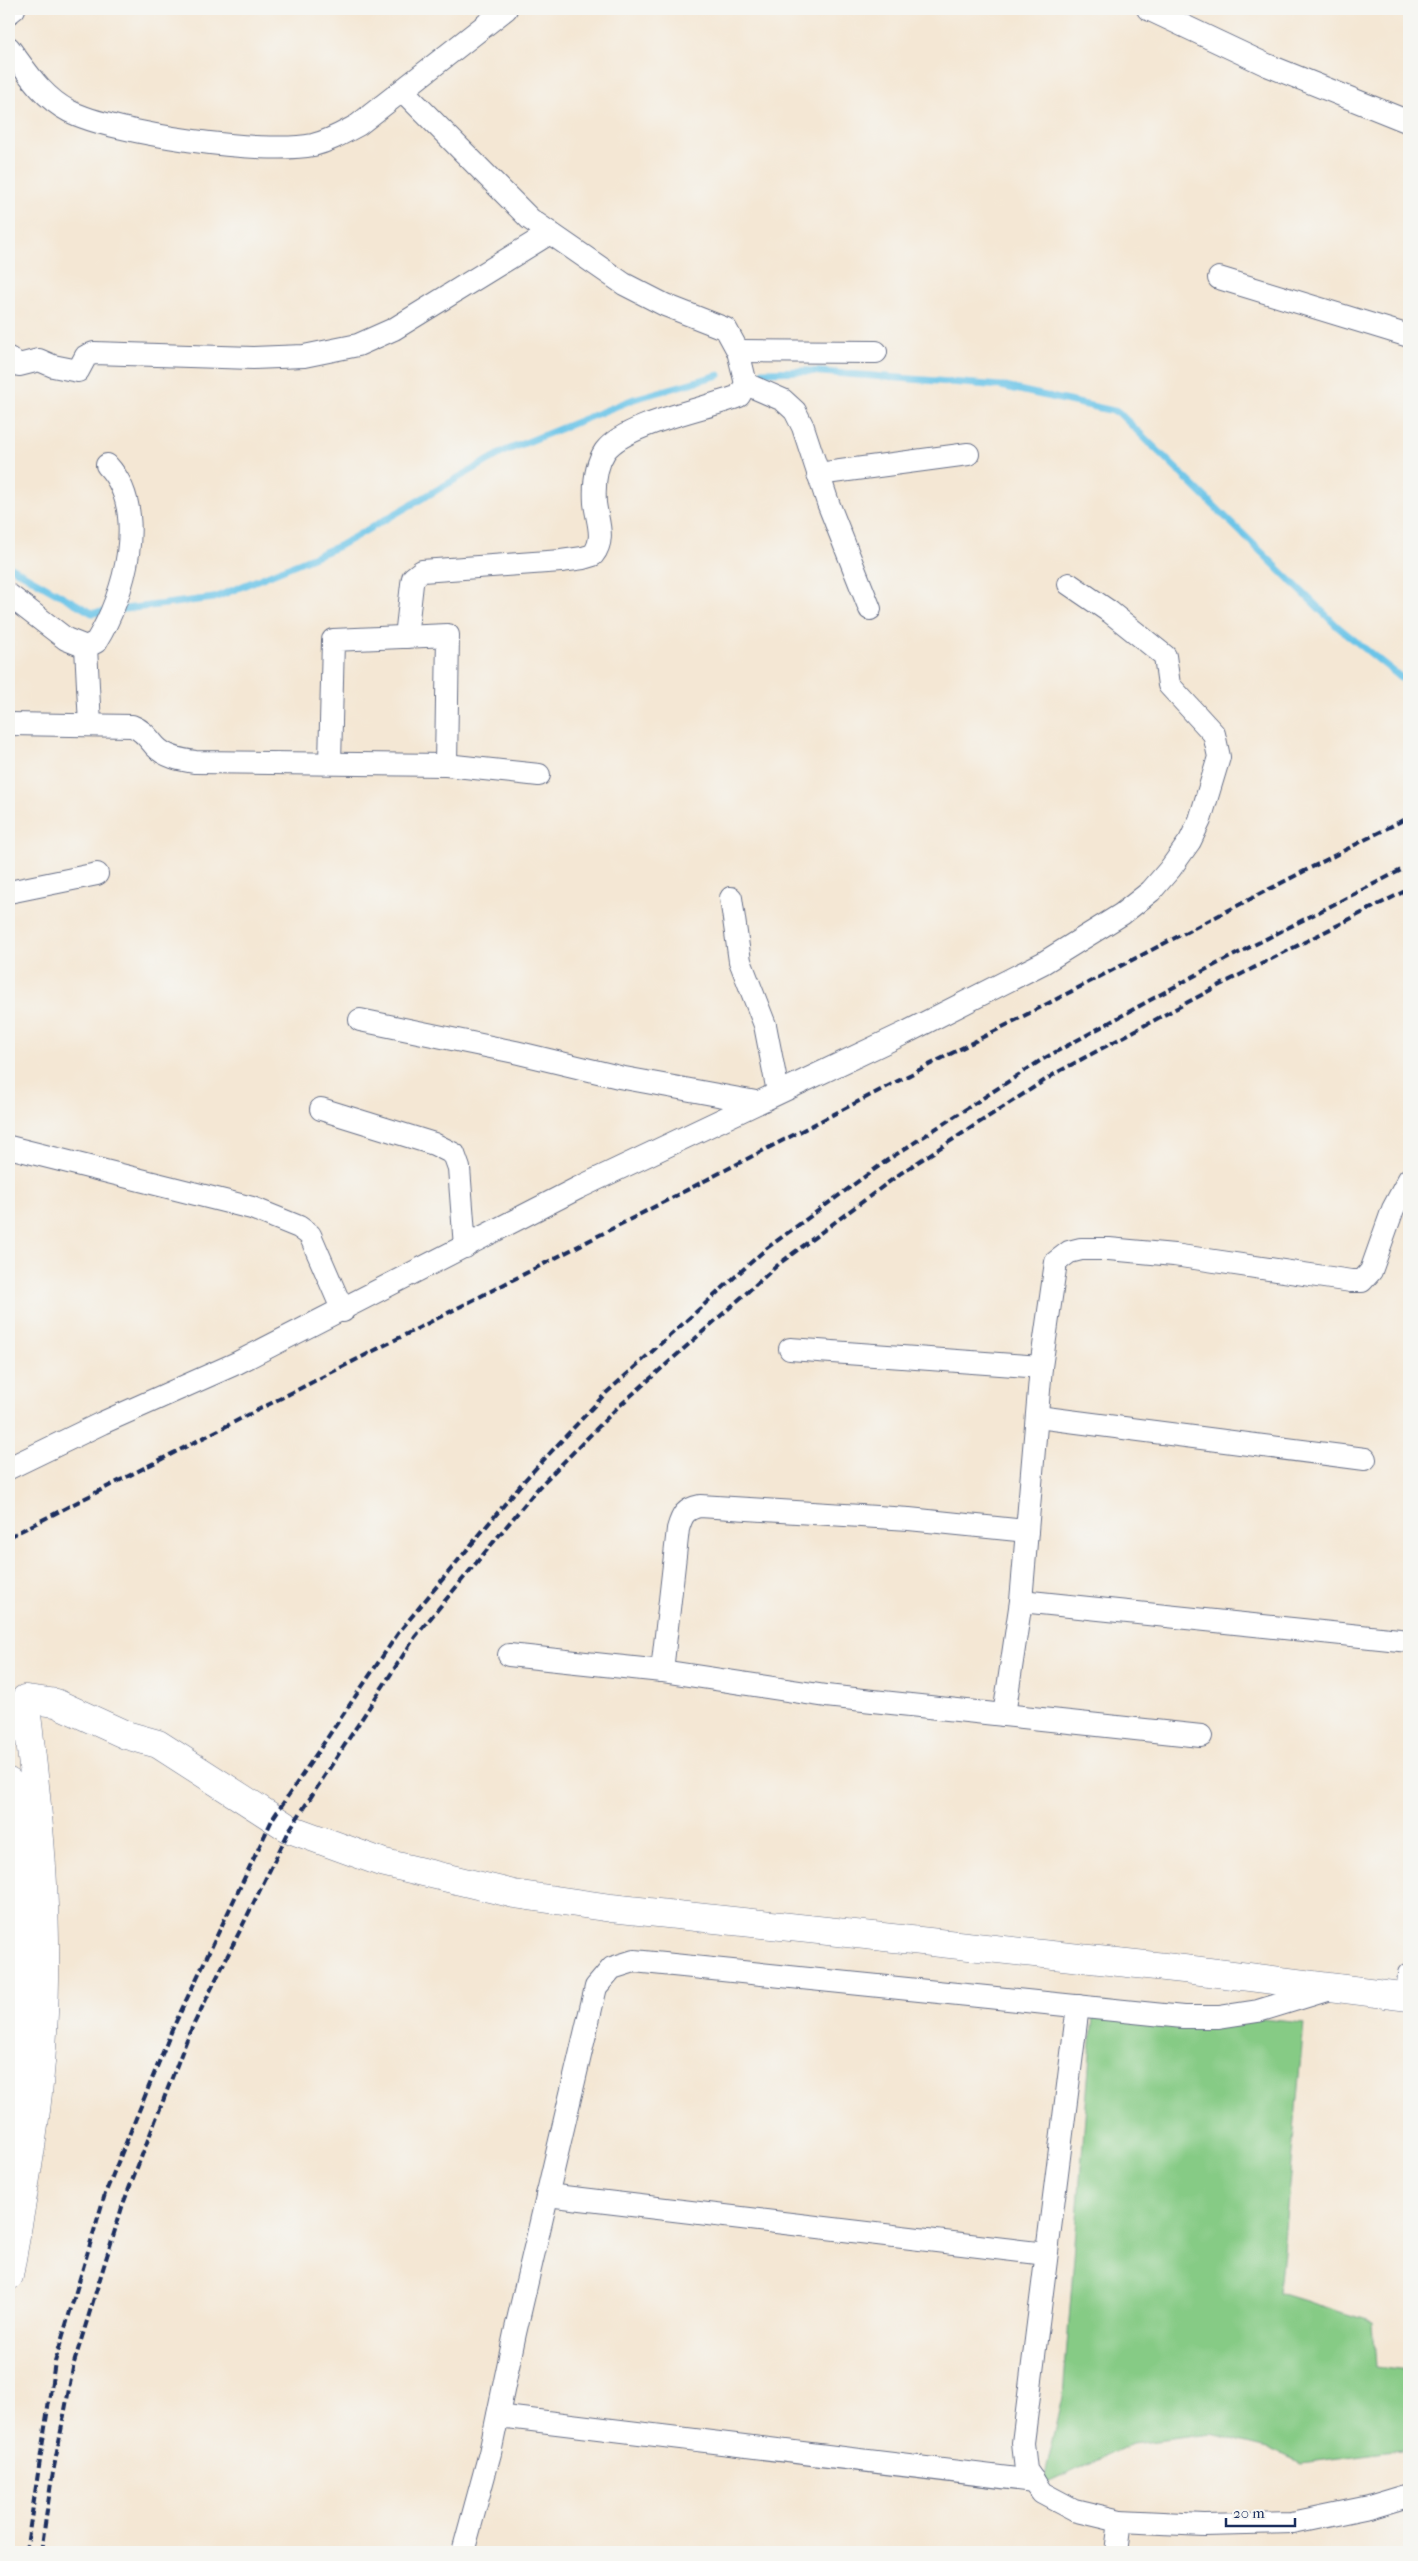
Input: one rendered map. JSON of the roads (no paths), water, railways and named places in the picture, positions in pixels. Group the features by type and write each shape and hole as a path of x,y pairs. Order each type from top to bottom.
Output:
{"street":[{"path":"9,13 14,9"},
{"path":"9,48 38,87 68,110 92,120 121,128 243,145 304,146 331,140 358,125 403,91 462,41 506,9"},
{"path":"1148,9 1267,65 1409,122"},
{"path":"403,91 489,180 530,219 624,284 665,305 726,329 738,351 746,384 739,396 643,428 622,438 605,451 595,480 595,504 600,540 593,554 583,558 561,561 422,570 414,578 412,584 406,637"},
{"path":"9,358 19,365 39,360 53,366 78,371 86,356 94,353 253,358 304,356 358,345 394,329 550,233"},
{"path":"1219,278 1409,336"},
{"path":"738,351 876,352"},
{"path":"746,384 782,400 795,411 870,609"},
{"path":"818,474 968,454"},
{"path":"90,724 94,639 123,579 128,555 128,501 122,483 107,465"},
{"path":"9,1468 102,1423 237,1364 343,1311 578,1188 905,1033 1043,963 1085,939 1122,914 1151,891 1190,841 1217,768 1219,750 1214,734 1169,685 1165,656 1110,612 1069,584"},
{"path":"9,595 66,639 94,639"},
{"path":"330,763 333,640 448,635 446,765"},
{"path":"9,724 90,724 137,728 163,753 182,760 446,765 539,775"},
{"path":"9,892 97,874"},
{"path":"731,898 740,961 764,1025 778,1092"},
{"path":"360,1020 515,1052 619,1077 756,1102"},
{"path":"321,1109 434,1144 454,1154 459,1168 465,1247"},
{"path":"9,1147 252,1208 299,1227 310,1236 343,1311"},
{"path":"1004,1715 1022,1601 1041,1367 1053,1272 1056,1262 1069,1252 1109,1249 1174,1255 1351,1281 1362,1281 1372,1271 1393,1209 1409,1178"},
{"path":"790,1349 1041,1367"},
{"path":"1038,1417 1366,1459"},
{"path":"662,1671 678,1529 682,1516 690,1508 700,1506 908,1519 1028,1531"},
{"path":"1022,1601 1409,1641"},
{"path":"510,1655 662,1671 826,1696 1201,1736"},
{"path":"9,2276 33,2139 43,2033 44,1879 14,1699 56,1703 126,1734 158,1744 290,1829 381,1862 514,1894 611,1908 1184,1968 1334,1987 1408,1989"},
{"path":"9,1782 25,1914 25,2025 17,2141 9,2192"},
{"path":"462,2552 490,2453 547,2195 596,1987 612,1968 634,1961 1183,2017 1219,2017 1258,2011 1334,1987"},
{"path":"1078,2006 1023,2443 1026,2470 1042,2493 1074,2510 1120,2521 1204,2525 1292,2522 1369,2507 1409,2495"},
{"path":"547,2195 1046,2254"},
{"path":"498,2416 1034,2481"},
{"path":"1116,2552 1120,2521"}],"waterway":[{"path":"763,372 808,371 1001,386 1118,412 1338,627 1409,684"},
{"path":"117,610 214,598 339,546 505,451 634,399 719,375"},
{"path":"9,566 92,613 106,612"}],"railway":[{"path":"9,1537 532,1270 1409,817"},
{"path":"26,2552 55,2362 105,2194 172,2030 273,1818 399,1632 523,1482 606,1393 767,1248 886,1161 1043,1059 1205,970 1409,866"},
{"path":"41,2552 51,2483 74,2363 123,2204 189,2034 290,1829 415,1637 539,1487 616,1409 780,1263 901,1173 1056,1073 1218,986 1409,889"}]}
